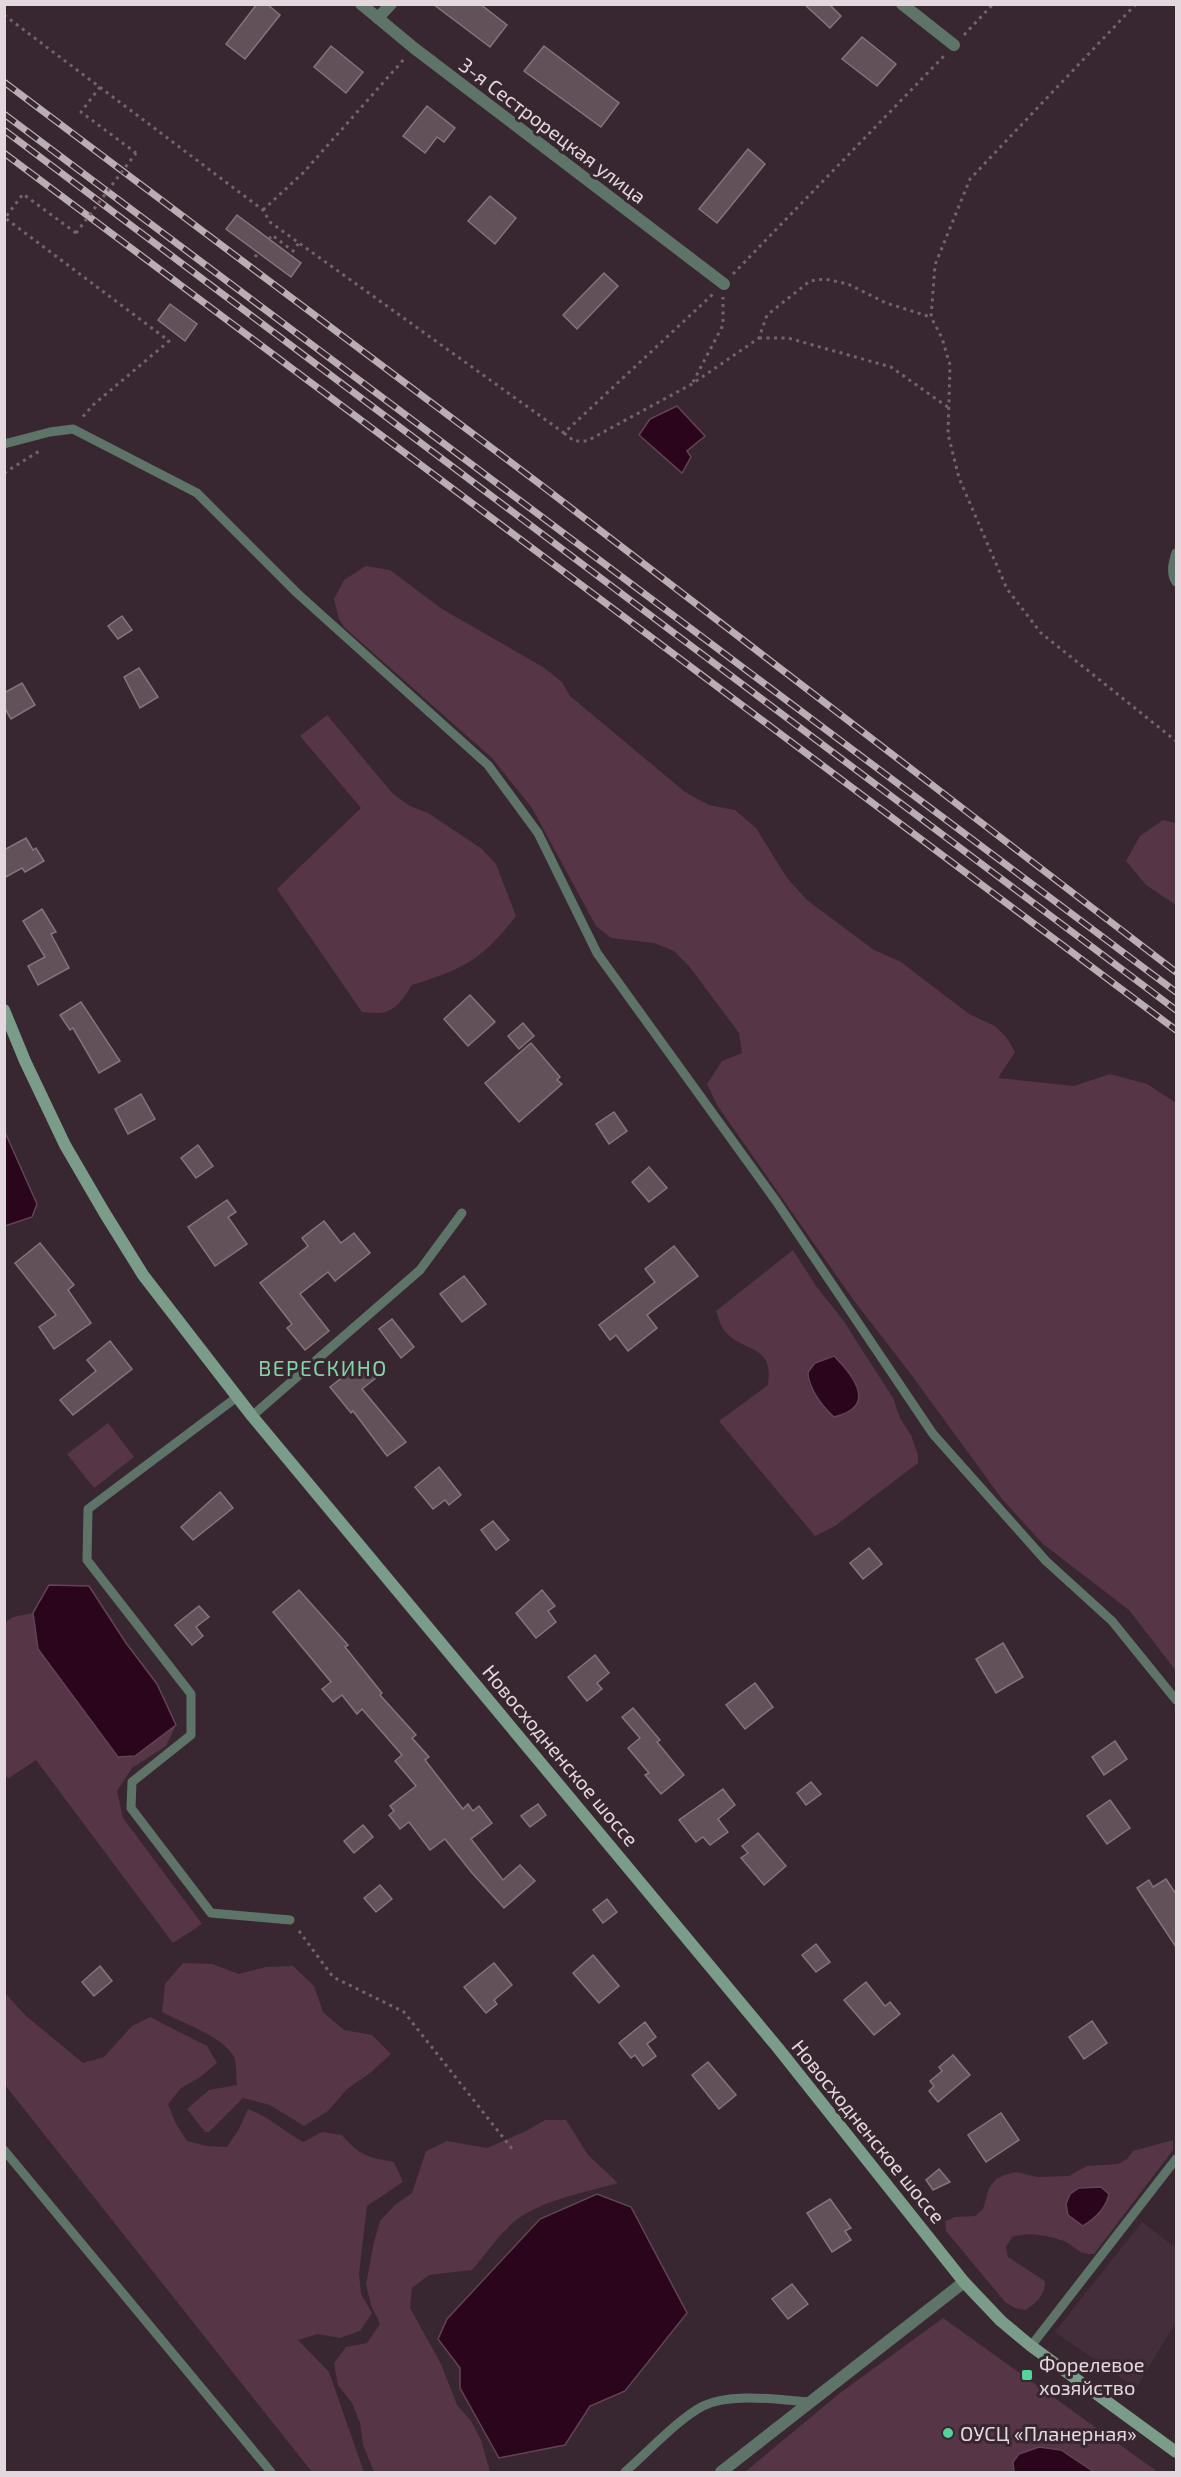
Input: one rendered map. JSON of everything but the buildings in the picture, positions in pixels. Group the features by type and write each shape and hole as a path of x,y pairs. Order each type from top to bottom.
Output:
{"main road":[{"name":"Новосходненское шоссе","path":"4,1010 25,1061 65,1145 104,1212 143,1275 252,1416 773,2041 964,2282 1001,2321 1031,2346 1176,2452"}],"street":[{"name":"3-я Сестрорецкая улица","path":"361,4 414,48 724,284"},
{"path":"378,18 391,4"},
{"path":"902,4 954,45"},
{"path":"721,2472 964,2282"}],"lane":[{"path":"4,444 50,432 73,429 197,494 297,593 488,765 538,833 597,953 776,1202 933,1434 1047,1561 1112,1621 1176,1700"},
{"path":"1176,553 1172,566 1176,582"},
{"path":"252,1416 420,1270 462,1213"},
{"path":"237,1397 88,1509 87,1560 191,1694 191,1735 132,1782 131,1808 211,1913 290,1920"},
{"path":"4,2150 271,2472"},
{"path":"1031,2346 1176,2159"},
{"path":"625,2472 704,2406 724,2401 756,2398 810,2402"}],"path":[{"path":"564,433 724,284 993,4"},
{"path":"1136,4 970,179 935,265 931,317 942,338 950,365 948,434 959,478 1007,590 1041,633 1176,741"},
{"path":"4,15 263,210 270,222 298,243 574,441 586,441 692,384 759,338 788,338 891,367 949,408"},
{"path":"263,210 319,156 414,48"},
{"path":"73,429 93,405 169,341 5,218 23,194 76,233 136,153 81,112 100,87"},
{"path":"269,239 272,235 293,251 298,243"},
{"path":"255,257 258,253"},
{"path":"759,338 767,315 810,281 825,279 848,284 886,303 931,317"},
{"path":"692,384 723,325 724,284"},
{"path":"4,473 43,448"},
{"path":"290,1920 333,1977 404,2012 513,2150"}],"shaded area":[{"path":"677,406 705,436 687,451 691,457 682,473 639,435 650,419"},
{"path":"366,566 390,570 442,609 543,667 562,682 570,696 685,792 709,805 735,810 756,828 787,878 807,900 874,950 901,962 969,1014 995,1026 1007,1038 1015,1052 998,1078 1074,1086 1110,1074 1147,1084 1176,1103 1176,1671 1129,1610 1043,1544 1002,1499 855,1302 717,1105 707,1084 722,1061 742,1053 739,1033 689,966 674,951 654,943 611,938 596,926 532,808 492,758 344,627 339,619 334,599 344,580"},
{"path":"327,715 393,794 410,806 428,813 482,849 496,864 516,916 482,953 459,968 412,985 402,1000 386,1012 362,1012 277,889 361,808 300,736"},
{"path":"1163,820 1176,823 1176,905 1146,885 1126,861 1140,836"},
{"path":"4,1130 37,1204 32,1217 5,1226"},
{"path":"793,1250 816,1286 843,1320 893,1398 900,1418 911,1435 918,1455 918,1463 835,1526 815,1536 719,1421 768,1385 769,1371 761,1355 731,1337 723,1329 716,1311","holes":["855,1379 826,1410 808,1383"]},
{"path":"834,1356 854,1381 859,1399 855,1406 847,1412 834,1417 816,1396 810,1384 808,1372 815,1363"},
{"path":"108,1423 134,1457 94,1488 67,1454"},
{"path":"49,1585 89,1586 126,1643 157,1684 176,1725 135,1756 118,1757 38,1649 33,1613"},
{"path":"33,1613 38,1649 117,1757 135,1755 176,1725 166,1746 132,1768 117,1791 123,1818 202,1924 173,1943 36,1760 9,1778 5,1777 5,1623 13,1617"},
{"path":"183,1963 212,1964 239,1974 266,1967 293,1966 314,1986 323,2012 344,2030 372,2035 391,2054 347,2089 328,2111 304,2126 270,2105 243,2098 209,2132 205,2132 187,2109 209,2090 237,2085 236,2063 229,2050 221,2043 162,2012 165,1984"},
{"path":"4,1992 26,2016 83,2063 104,2057 132,2026 150,2017 207,2046 217,2063 199,2078 181,2088 168,2104 176,2124 187,2141 207,2146 227,2147 248,2109 270,2120 303,2142 322,2132 342,2135 365,2154 394,2162 403,2182 367,2206 359,2273 361,2294 372,2313 360,2331 340,2338 318,2334 298,2340 329,2372 364,2472 312,2472 5,2085"},
{"path":"545,2120 566,2120 588,2155 618,2183 565,2197 526,2213 509,2226 472,2270 429,2275 412,2288 410,2308 441,2364 457,2405 471,2421 481,2440 490,2472 374,2472 363,2445 360,2423 352,2403 338,2385 334,2363 346,2347 367,2343 380,2324 371,2305 366,2284 380,2221 395,2205 412,2193 426,2151 447,2141 487,2148"},
{"path":"1173,2140 1173,2150 1094,2254 1084,2253 1064,2241 1044,2236 1032,2234 1012,2237 1006,2247 1008,2257 1045,2281 1044,2290 1039,2298 1025,2310 1015,2308 1005,2302 946,2231 945,2221 955,2217 975,2216 983,2209 989,2188 996,2179 1005,2175 1016,2172 1037,2177 1069,2176 1087,2166 1118,2164 1127,2159 1133,2151"},
{"path":"1101,2187 1109,2194 1108,2199 1092,2220 1083,2226 1068,2215 1066,2204 1070,2194 1079,2188"},
{"path":"597,2194 631,2207 687,2313 625,2391 590,2406 565,2445 499,2458 460,2388 460,2368 438,2339 447,2319 540,2219"},
{"path":"1142,2222 1176,2248 1176,2322 1136,2388 1055,2332"},
{"name":"ОУСЦ «Планерная»","path":"943,2318 1158,2472 745,2472 840,2393"},
{"path":"1039,2447 1061,2450 1094,2472 1014,2472 1013,2462 1019,2454"}],"railway":[{"path":"4,82 541,485 1176,972"},
{"path":"4,114 1176,992"},
{"path":"4,130 1176,1010"},
{"path":"4,153 1176,1030"}],"place":[{"name":"Форелевое хозяйство","path":"1027,2375"},
{"name":"ОУСЦ «Планерная»","path":"948,2433"}],"district":[{"name":"ВЕРЕСКИНО","path":"323,1367"}]}
